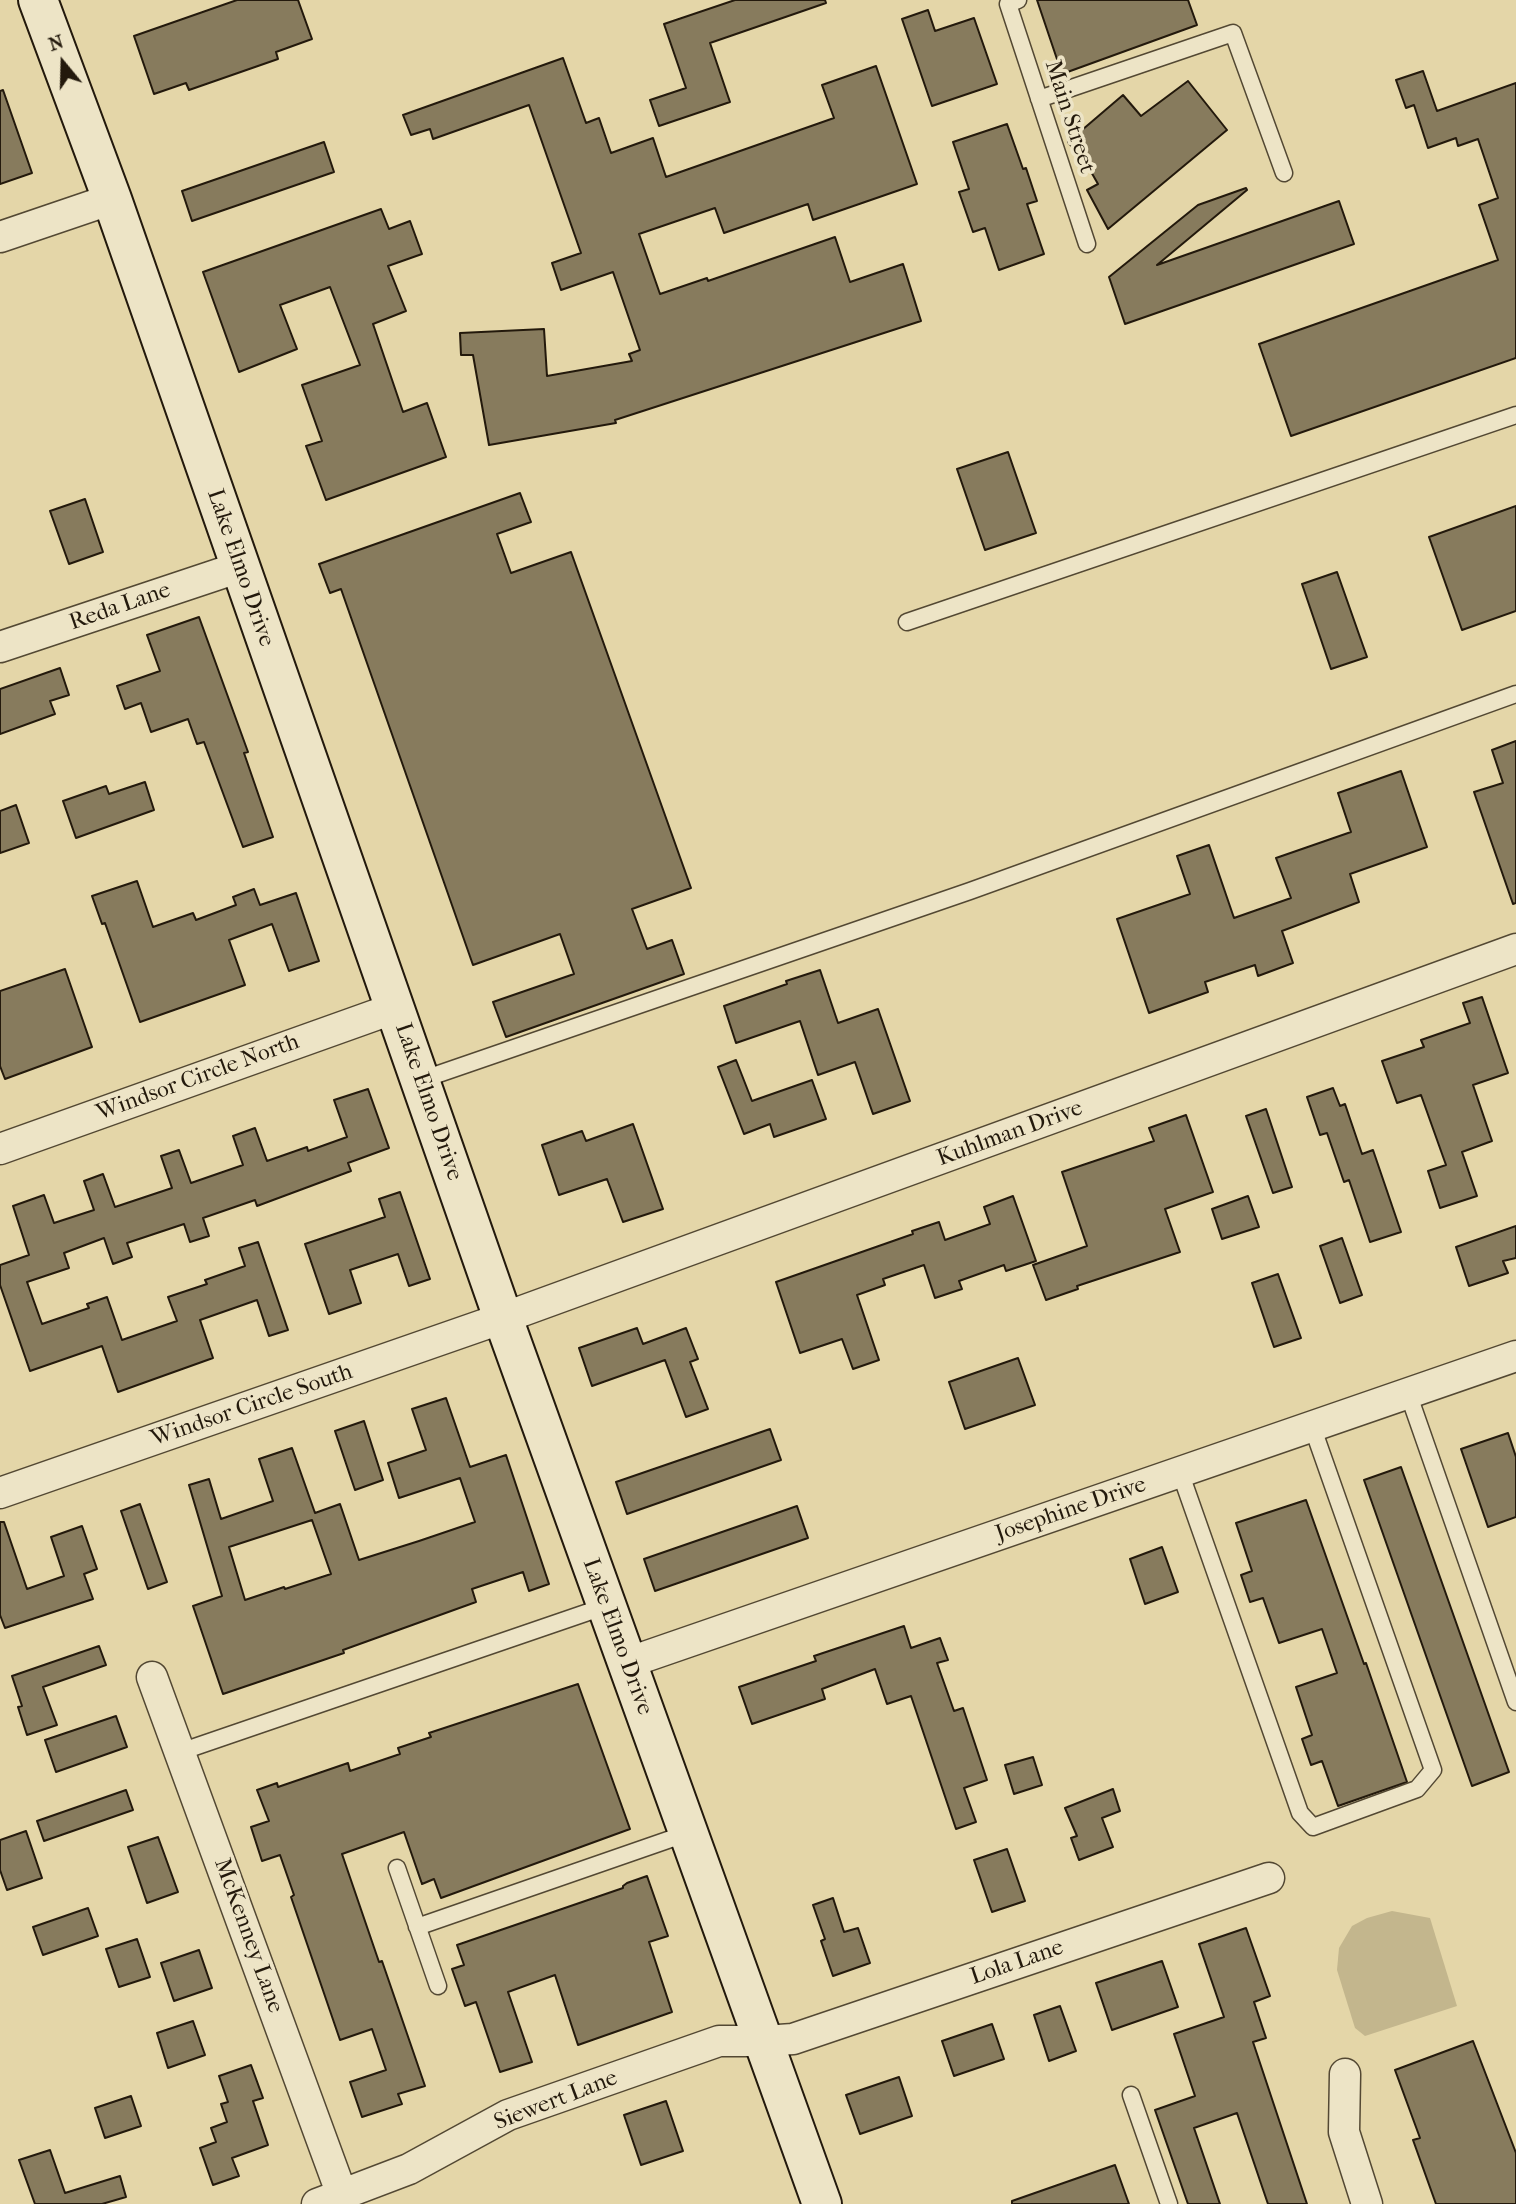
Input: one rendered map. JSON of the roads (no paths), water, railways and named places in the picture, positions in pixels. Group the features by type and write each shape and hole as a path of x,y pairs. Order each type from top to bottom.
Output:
{"main road":[{"name":"Lake Elmo Drive","path":"38,0 111,199 503,1318 821,2204"}],"street":[{"path":"0,237 111,199"},
{"name":"Reda Lane","path":"0,647 240,567"},
{"name":"Kuhlman Drive","path":"503,1318 1516,948"},
{"name":"Windsor Circle North","path":"0,1149 396,1008"},
{"name":"Windsor Circle South","path":"0,1493 503,1318"},
{"name":"Josephine Drive","path":"627,1663 1516,1356"},
{"name":"McKenney Lane","path":"152,1677 180,1752 330,2199"},
{"name":"Lola Lane","path":"764,2042 793,2039 1269,1878"},
{"name":"Siewert Lane","path":"330,2199 409,2169 508,2115 719,2041 764,2042"},
{"path":"1345,2074 1344,2132 1367,2204"}],"lane":[{"name":"Main Street","path":"1013,2 1039,99 1087,244"},
{"path":"1039,99 1233,33 1284,173"},
{"path":"907,622 1516,415"},
{"path":"421,1080 970,891 1516,694"},
{"path":"1408,1393 1516,1702"},
{"path":"1180,1472 1300,1813 1313,1826 1417,1789 1433,1770 1312,1426"},
{"path":"180,1752 606,1606"},
{"path":"417,1927 688,1833"},
{"path":"397,1868 438,1986"},
{"path":"1130,2095 1169,2204"}]}
